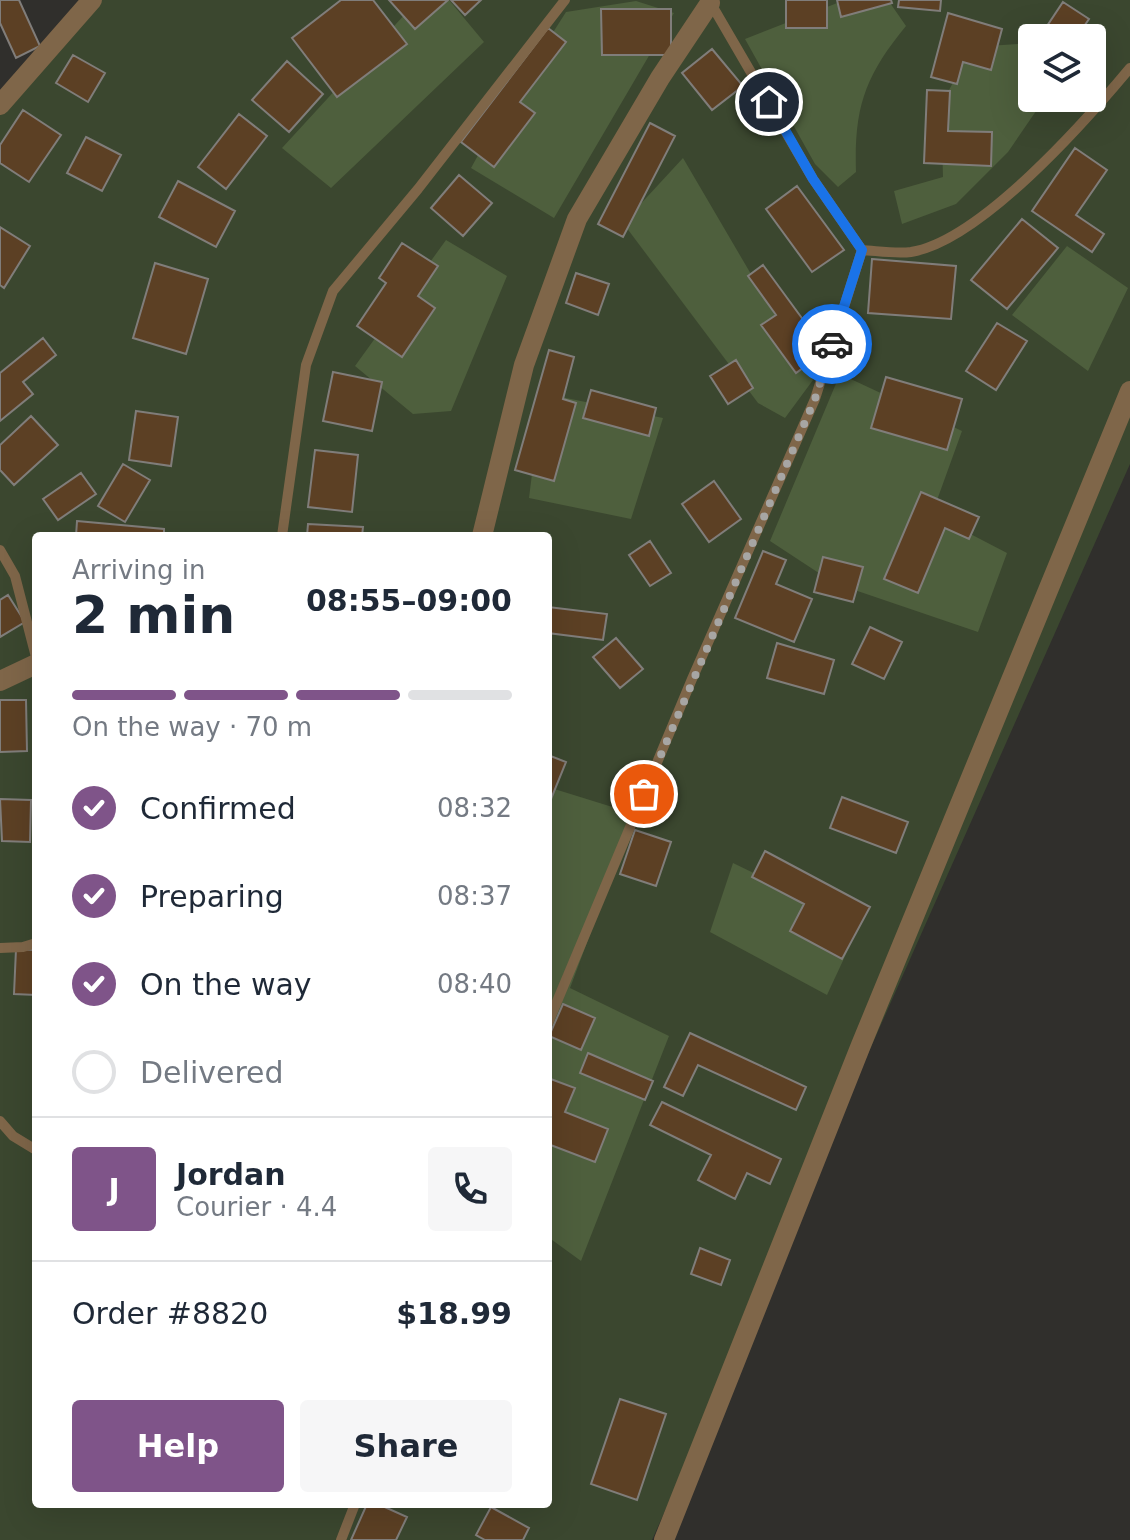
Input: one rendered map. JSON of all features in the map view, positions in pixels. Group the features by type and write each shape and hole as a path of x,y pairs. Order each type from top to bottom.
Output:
{"street":[{"path":"0,105 92,0"},
{"path":"483,532 524,365 577,219 660,78 710,2"},
{"path":"664,1540 861,1045 1130,391"},
{"path":"0,681 32,666"}],"lane":[{"path":"283,532 306,365 333,291 418,189 565,0"},
{"path":"710,2 813,179 862,250"},
{"path":"862,250 911,252 943,241 981,220 1033,171 1130,68"},
{"path":"552,1013 692,679 815,399 862,250"},
{"path":"0,550 15,576 32,642"},
{"path":"0,948 32,944"},
{"path":"0,1121 13,1136 32,1148"},
{"path":"341,1540 353,1508"}],"green space":[{"path":"98,0 1130,0 1130,464 652,1540 0,1540 0,113"},
{"path":"418,0 449,0 484,42 331,188 282,148"},
{"path":"845,0 888,0 906,26 881,61 865,93 857,129 856,172 838,187 815,164 745,39"},
{"path":"636,1 674,13 554,218 471,168 498,119 566,12"},
{"path":"1018,44 1018,112 1035,112 1008,152 956,204 902,224 894,191 943,177 941,105 972,47"},
{"path":"683,158 813,380 785,418 758,403 623,223"},
{"path":"446,240 507,276 451,411 413,414 355,366"},
{"path":"1067,246 1128,288 1088,371 1012,315"},
{"path":"840,374 962,431 932,514 1007,553 978,632 834,583 770,541"},
{"path":"542,393 663,418 631,519 529,498"},
{"path":"552,788 635,814 570,988 669,1036 581,1261 552,1240"},
{"path":"733,863 860,924 827,995 710,932"}],"building":[{"path":"0,0 19,0 40,46 16,58 0,23"},
{"path":"341,0 373,0 407,44 337,97 292,38"},
{"path":"389,0 448,0 415,29"},
{"path":"451,0 481,0 465,15"},
{"path":"786,0 827,0 827,28 786,28"},
{"path":"837,0 891,0 892,3 841,17"},
{"path":"899,0 941,0 940,11 898,7"},
{"path":"1063,2 1089,19 1086,24 1048,24"},
{"path":"601,9 671,9 671,55 602,55"},
{"path":"948,13 1002,29 991,70 963,62 957,84 931,77"},
{"path":"548,28 566,42 520,102 535,113 494,167 461,142"},
{"path":"712,49 743,86 712,110 682,73"},
{"path":"73,55 105,73 88,102 56,83"},
{"path":"287,61 323,94 289,132 252,100"},
{"path":"927,90 950,91 948,131 992,132 991,166 924,163"},
{"path":"23,110 61,135 29,182 0,163 0,145"},
{"path":"239,114 267,136 226,189 198,167"},
{"path":"650,123 675,136 623,237 598,224"},
{"path":"86,137 121,155 102,191 67,173"},
{"path":"1075,148 1107,170 1076,215 1104,234 1092,252 1032,211"},
{"path":"459,175 492,203 463,236 431,208"},
{"path":"178,181 235,211 216,247 159,217"},
{"path":"797,186 844,250 812,272 766,209"},
{"path":"1022,219 1058,248 1007,309 971,280"},
{"path":"0,227 30,246 4,288 0,285"},
{"path":"402,243 438,266 418,296 435,308 402,357 357,326 386,283 379,278"},
{"path":"872,259 956,266 951,319 868,313"},
{"path":"155,263 208,279 186,354 133,338"},
{"path":"763,265 826,351 796,373 761,325 776,315 748,276"},
{"path":"576,273 609,284 598,315 566,303"},
{"path":"997,323 1027,341 996,390 966,371"},
{"path":"43,338 56,355 23,382 33,394 0,421 0,373"},
{"path":"549,350 574,357 563,399 576,403 554,481 515,470"},
{"path":"736,360 753,388 728,404 710,376"},
{"path":"333,372 382,382 372,431 323,421"},
{"path":"886,377 962,399 947,450 871,428"},
{"path":"591,390 656,408 649,436 583,418"},
{"path":"136,411 178,417 171,466 129,460"},
{"path":"31,416 58,445 14,485 0,470 0,445"},
{"path":"315,450 358,455 352,512 308,507"},
{"path":"123,464 150,480 125,522 98,506"},
{"path":"81,473 96,494 58,520 43,499"},
{"path":"714,481 741,519 709,542 682,504"},
{"path":"921,492 979,517 969,539 945,528 918,593 884,579"},
{"path":"77,521 164,529 164,532 76,532"},
{"path":"308,524 363,527 362,532 307,532"},
{"path":"650,541 671,573 650,586 629,555"},
{"path":"763,551 786,560 776,584 812,599 794,642 735,618"},
{"path":"823,557 863,567 853,602 814,592"},
{"path":"8,595 25,622 0,637 0,600"},
{"path":"552,607 607,614 603,640 552,634"},
{"path":"870,627 902,642 884,679 852,664"},
{"path":"616,638 643,669 620,688 593,657"},
{"path":"777,643 834,660 824,694 767,678"},
{"path":"0,700 26,700 27,751 0,752"},
{"path":"552,757 566,762 552,797"},
{"path":"842,797 908,822 896,853 830,828"},
{"path":"0,799 31,800 30,842 2,841"},
{"path":"635,830 671,842 656,886 620,874"},
{"path":"765,851 870,907 842,959 790,931 804,904 752,877"},
{"path":"16,949 32,950 32,995 14,994"},
{"path":"563,1004 595,1018 581,1050 552,1037 552,1029"},
{"path":"690,1033 806,1087 796,1110 698,1065 683,1096 664,1087"},
{"path":"588,1053 653,1081 645,1100 580,1073"},
{"path":"552,1079 575,1088 565,1112 608,1129 595,1162 552,1146"},
{"path":"662,1102 781,1159 770,1184 747,1173 735,1199 698,1180 711,1155 650,1125"},
{"path":"700,1248 730,1260 721,1285 691,1274"},
{"path":"620,1399 666,1414 637,1500 591,1484"},
{"path":"365,1508 387,1508 407,1517 396,1540 351,1540"},
{"path":"490,1508 529,1528 523,1540 485,1540 476,1535"}],"way so far":[{"path":"644,794 815,399 832,344"}],"route":[{"path":"769,102 813,179 862,250 832,344"}]}
